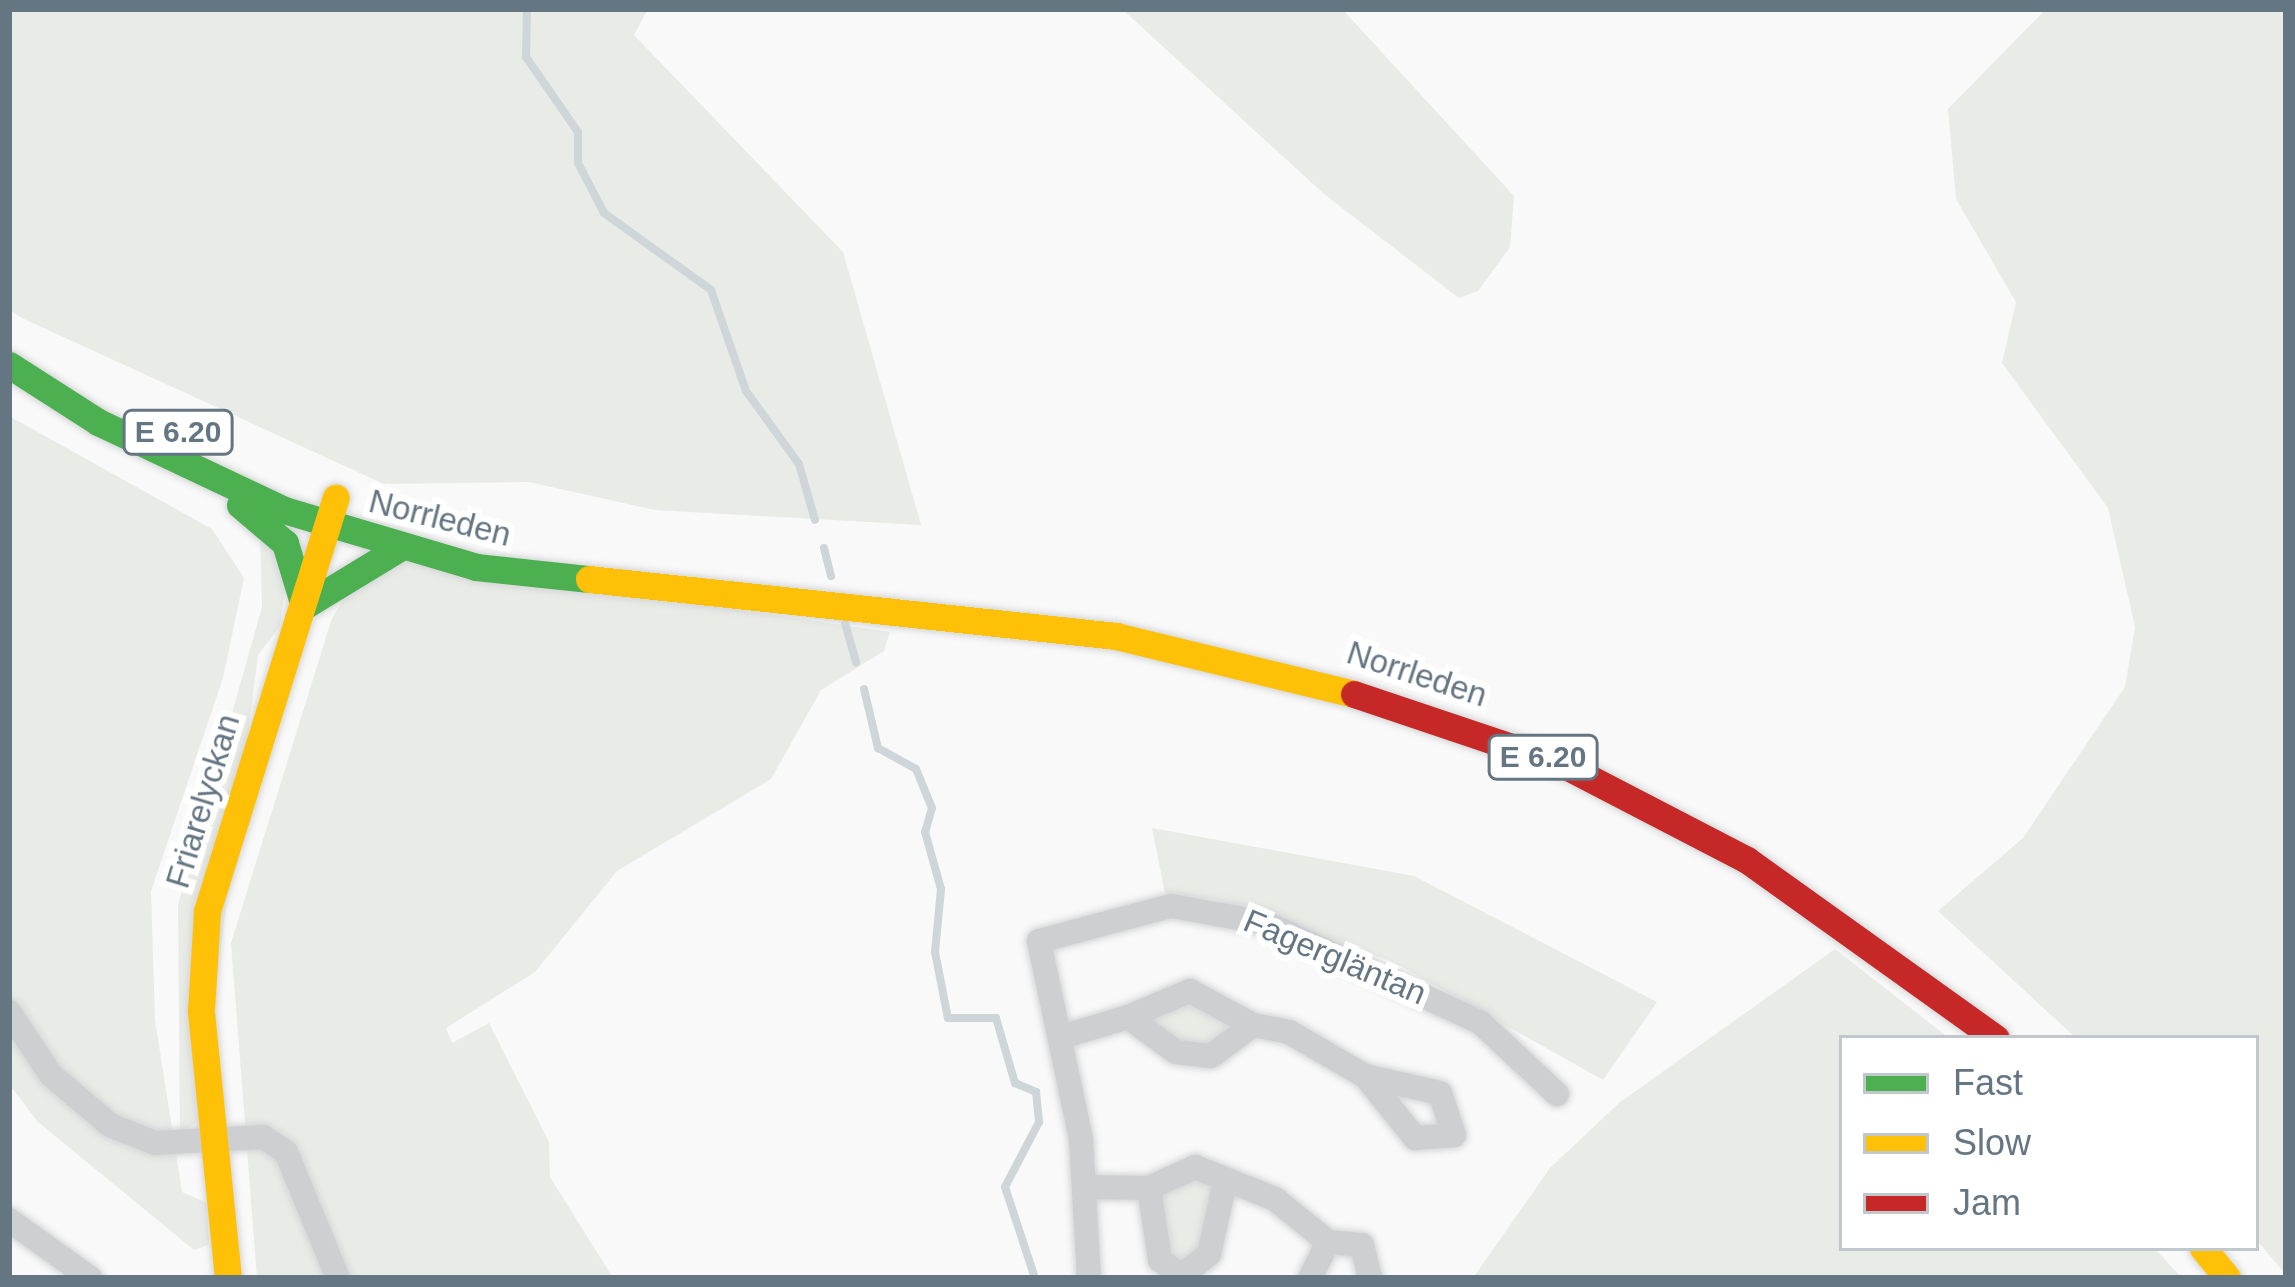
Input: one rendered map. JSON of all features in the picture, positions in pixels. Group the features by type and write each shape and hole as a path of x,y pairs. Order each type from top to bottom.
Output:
{"main road":[{"name":"Norrleden","path":"14,368 180,461 326,526 401,547 584,584 881,604"},
{"name":"Norrleden","path":"14,368 336,498 542,548 1301,674 1562,764 1818,904 1992,1035"},
{"path":"180,461 268,524 304,606 401,547"},
{"name":"Friarelyckan","path":"228,1278 218,1138 201,1010 207,911 336,498"},
{"path":"2206,1251 2228,1278"}],"street":[{"name":"Fagergläntan","path":"1089,1278 1084,1187 1066,1036 1039,941 1131,912 1214,909 1305,937 1449,1005 1513,1045 1557,1094"},
{"path":"1066,1036 1190,991 1253,1025 1313,1040 1365,1076"},
{"path":"9,1012 51,1075 110,1125 155,1143 263,1137 298,1166 338,1278"},
{"path":"1128,1017 1176,1052 1211,1056 1253,1025"},
{"path":"1084,1187 1149,1188 1195,1167 1224,1187 1275,1199 1328,1243 1362,1245 1370,1278"},
{"path":"1149,1188 1160,1260 1180,1276 1209,1255 1224,1187"},
{"path":"9,1220 90,1278"},
{"path":"1310,1278 1328,1243"}],"shaded area":[{"path":"9,9 648,9 634,35 843,252 921,525 655,510 529,482 384,484 24,319 9,310"},
{"path":"1122,9 1342,9 1514,196 1510,247 1478,291 1459,298 1324,194"},
{"path":"2046,9 2286,9 2286,1275 2259,1243 2259,1035 2073,1035 1938,911 2023,838 2125,687 2135,627 2108,508 2002,363 2016,302 1956,199 1948,109"},
{"path":"9,416 212,529 244,578 223,678 151,891 155,1020 182,1192 207,1203 209,1245 194,1250 38,1122 9,1084"},
{"path":"260,533 287,574 280,626 258,655 199,1121 180,1134 178,905 262,607"},
{"path":"392,559 890,632 884,651 821,690 771,779 617,871 535,972 446,1028 452,1043 489,1023 549,1142 550,1177 613,1278 257,1278 231,943 332,618 359,575"},
{"path":"1152,828 1414,876 1657,1002 1603,1080 1393,962 1211,899 1166,898"},
{"path":"1835,949 1945,1035 1839,1035 1839,1251 2157,1251 2182,1278 1473,1278 1550,1168 1619,1103"},
{"path":"1178,997 1236,1028 1198,1051 1138,1017"},
{"path":"1182,1173 1218,1187 1203,1260 1171,1270 1153,1187"}],"waterway":[{"path":"527,9 526,57 578,132 578,163 604,213 711,290 746,391 799,464 815,520"},
{"path":"824,548 831,576"},
{"path":"845,623 856,662"},
{"path":"864,689 878,748 916,769 932,808 925,832 941,889 935,952 948,1018 996,1018 1015,1083 1036,1092 1039,1122 1005,1187 1035,1278"}],"traffic: fast":[{"path":"9,365 98,422 284,510 476,567 589,579"},
{"path":"240,505 285,543 304,606 401,547"}],"traffic: slow":[{"path":"228,1278 201,1010 207,911 336,498"},
{"path":"589,579 1116,636 1354,694"},
{"path":"2205,1251 2227,1278"}],"traffic: jam":[{"path":"1354,694 1562,764 1747,860 1992,1035"}]}
